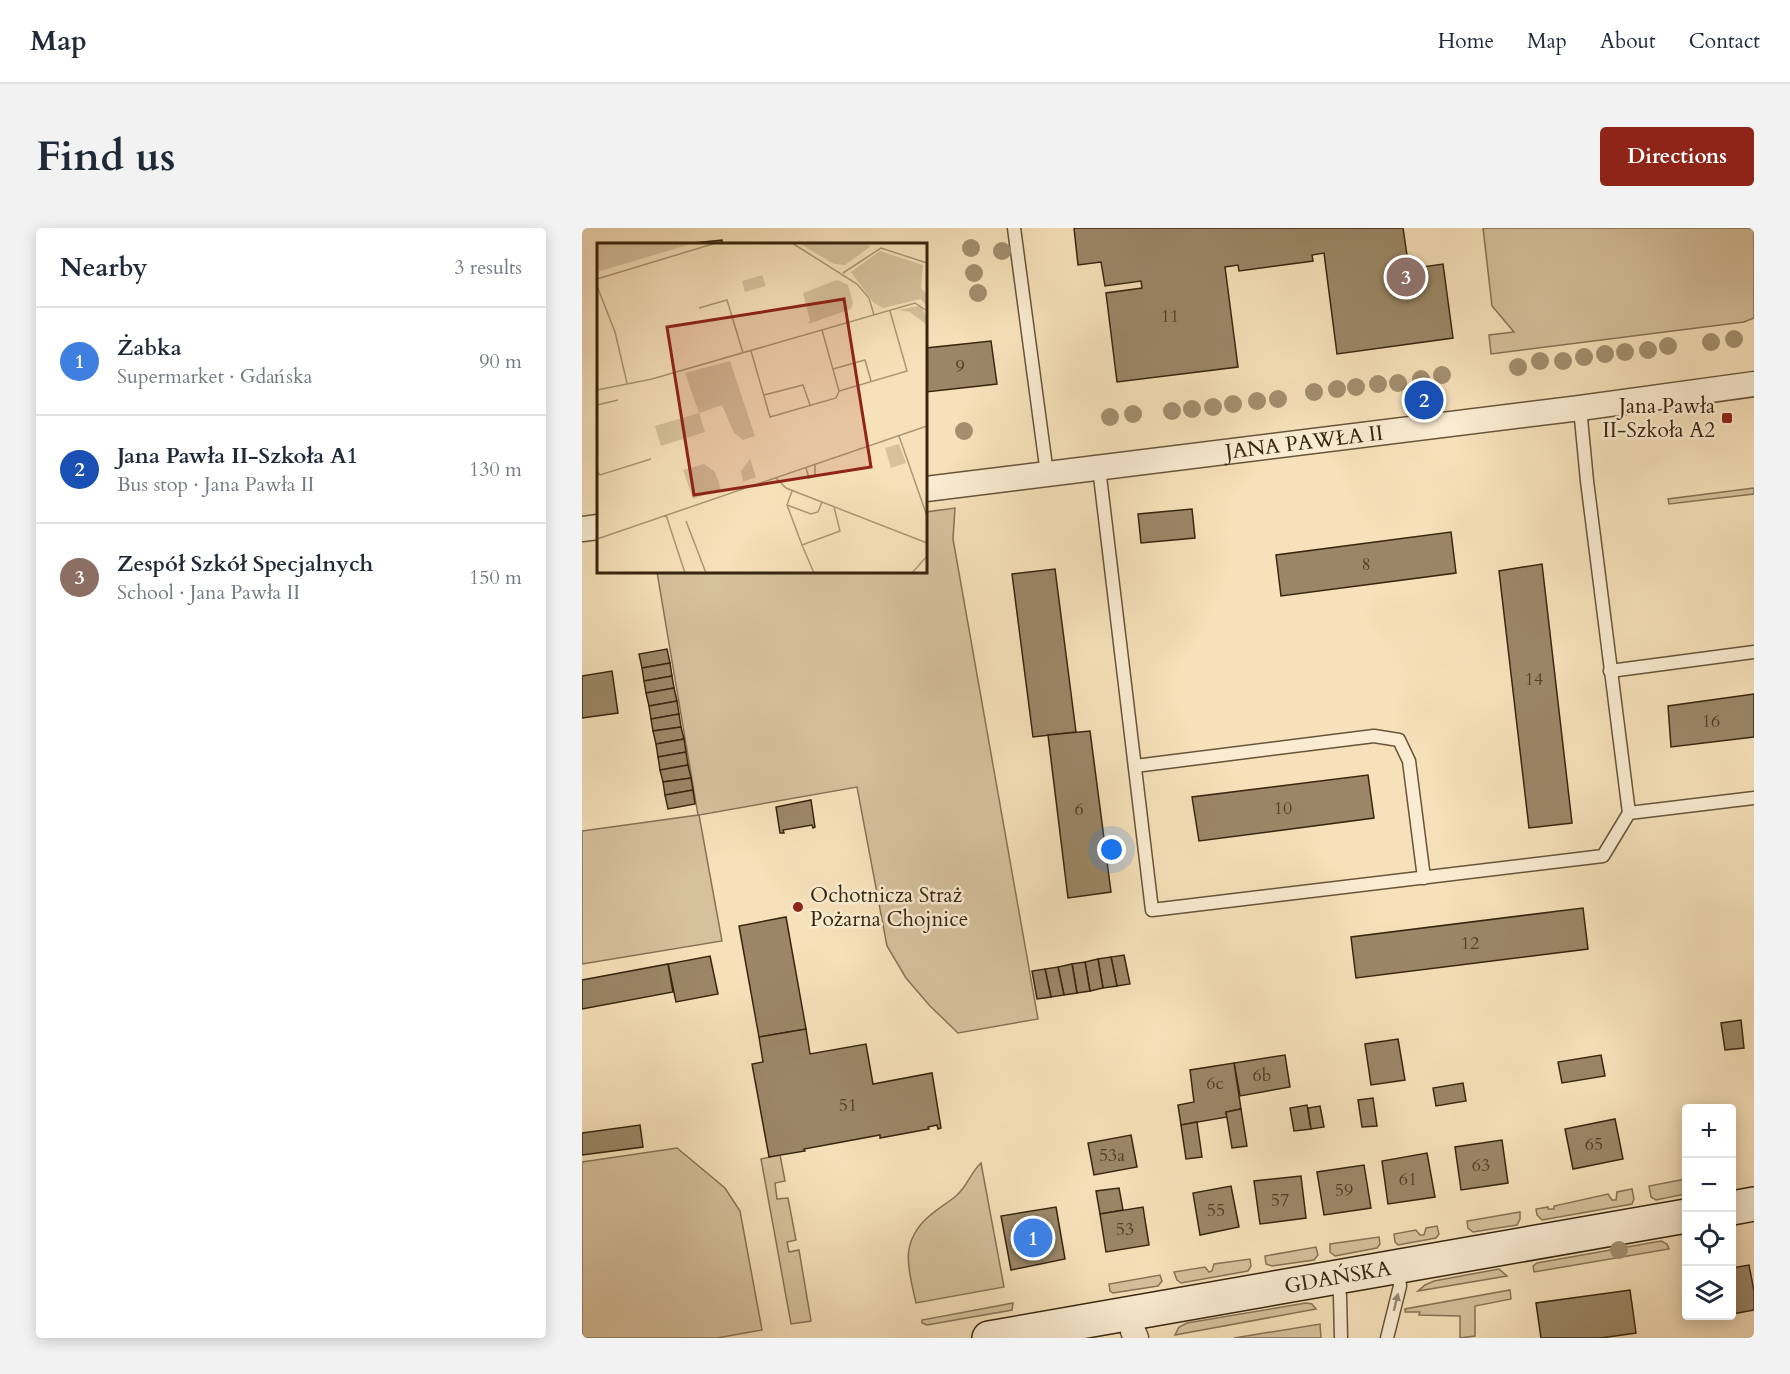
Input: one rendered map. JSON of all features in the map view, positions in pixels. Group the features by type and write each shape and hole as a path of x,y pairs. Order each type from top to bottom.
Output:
{"main road":[{"path":"1736,1207 1754,1204"},
{"name":"GDAŃSKA","path":"988,1338 1133,1325 1336,1277 1682,1217"}],"street":[{"name":"JANA PAWŁA II","path":"927,489 1580,408 1754,384"},
{"path":"582,529 597,527"}],"lane":[{"path":"1014,228 1047,474"},
{"path":"1099,468 1152,910 1603,856 1629,813 1587,481 1580,408"},
{"path":"1611,670 1754,652"},
{"path":"1135,766 1374,736 1399,740 1409,761 1424,878"},
{"path":"1629,813 1754,798"},
{"path":"1387,1338 1400,1286 1398,1266"},
{"path":"1336,1277 1340,1296 1341,1338"}],"shaded area":[{"path":"1483,228 1754,228 1754,318 1744,322 1491,354 1489,335 1514,332 1492,306"},
{"path":"1754,488 1754,494 1669,504 1668,499"},
{"path":"955,508 953,539 1038,1019 958,1033 906,978 887,946 857,787 699,815 722,941 582,964 582,831 698,815 657,573 927,573 927,512"},
{"path":"677,1148 725,1188 740,1211 762,1330 717,1338 582,1338 582,1162"},
{"path":"780,1155 785,1181 775,1183 777,1199 788,1198 796,1240 787,1242 789,1252 799,1250 811,1321 791,1324 761,1159"},
{"path":"981,1163 1004,1287 916,1303 908,1259 912,1239 926,1219 960,1192"},
{"path":"1682,1180 1682,1195 1656,1200 1651,1197 1649,1186"},
{"path":"1632,1189 1634,1199 1632,1204 1542,1220 1537,1215 1536,1209 1548,1207 1548,1209 1554,1209 1554,1206 1608,1194 1612,1200 1616,1200 1617,1192"},
{"path":"1520,1212 1517,1225 1473,1232 1468,1228 1467,1221"},
{"path":"1437,1226 1439,1234 1436,1238 1398,1245 1395,1242 1394,1234 1416,1230 1420,1235 1424,1235 1426,1228"},
{"path":"1379,1237 1380,1244 1377,1248 1335,1256 1330,1252 1330,1244"},
{"path":"1661,1241 1667,1244 1669,1249 1534,1272 1533,1266 1537,1263"},
{"path":"1316,1247 1318,1255 1314,1260 1272,1266 1266,1264 1265,1256"},
{"path":"1250,1259 1251,1266 1248,1271 1181,1283 1174,1272 1205,1267 1209,1272 1212,1271 1214,1264"},
{"path":"1499,1269 1507,1276 1418,1291 1434,1281"},
{"path":"1160,1275 1162,1281 1158,1286 1113,1293 1110,1291 1109,1284"},
{"path":"1510,1290 1511,1299 1475,1306 1475,1336 1460,1338 1460,1316 1419,1315 1420,1312 1405,1312 1405,1309"},
{"path":"1013,1303 1012,1310 927,1325 922,1323 922,1320"},
{"path":"1306,1303 1312,1304 1316,1309 1175,1335 1179,1327 1187,1323"},
{"path":"1320,1324 1321,1338 1234,1338"}],"building":[{"path":"1074,228 1403,228 1409,269 1443,264 1453,338 1337,354 1324,253 1312,255 1313,261 1239,271 1238,265 1225,267 1238,367 1117,382 1106,293 1142,288 1141,281 1105,286 1101,262 1078,265"},
{"path":"722,240 722,243 693,243"},
{"path":"991,341 997,384 927,392 927,348"},
{"path":"1192,509 1195,538 1141,543 1138,514"},
{"path":"1451,532 1456,573 1281,596 1276,555"},
{"path":"1542,564 1572,823 1529,828 1499,571"},
{"path":"1055,569 1076,732 1033,737 1012,574"},
{"path":"667,649 670,663 642,668 639,654"},
{"path":"670,663 672,676 644,681 642,668"},
{"path":"612,671 618,713 582,718 582,676"},
{"path":"672,676 674,688 646,693 644,681"},
{"path":"674,688 677,701 649,706 646,693"},
{"path":"1754,694 1754,737 1671,747 1668,706"},
{"path":"677,701 679,714 651,719 649,706"},
{"path":"679,714 681,727 653,731 651,719"},
{"path":"681,727 684,739 656,744 653,731"},
{"path":"1090,731 1111,892 1068,898 1048,735"},
{"path":"684,739 686,752 658,757 656,744"},
{"path":"686,752 688,765 660,770 658,757"},
{"path":"688,765 691,778 663,782 660,770"},
{"path":"1368,775 1374,818 1199,841 1192,797"},
{"path":"691,778 693,790 665,795 663,782"},
{"path":"693,790 695,804 668,809 665,795"},
{"path":"811,800 815,827 813,828 812,825 783,830 784,833 780,833 776,807"},
{"path":"1583,908 1588,949 1356,978 1351,937"},
{"path":"786,917 806,1029 759,1037 739,926"},
{"path":"1124,955 1130,984 1117,986 1111,957"},
{"path":"710,956 718,994 676,1002 668,964"},
{"path":"1111,957 1117,986 1103,988 1098,959"},
{"path":"1098,959 1103,988 1090,991 1085,962"},
{"path":"1085,962 1090,991 1077,993 1072,964"},
{"path":"668,964 673,992 582,1009 582,980"},
{"path":"1072,964 1077,993 1064,995 1058,967"},
{"path":"1058,967 1064,995 1051,997 1045,969"},
{"path":"1045,969 1051,997 1037,999 1032,971"},
{"path":"1741,1020 1744,1048 1725,1050 1721,1023"},
{"path":"806,1029 810,1054 866,1044 873,1084 932,1073 941,1128 938,1129 937,1125 928,1127 929,1129 880,1138 880,1135 769,1157 752,1064 763,1062 759,1037"},
{"path":"1398,1039 1405,1080 1371,1085 1365,1044"},
{"path":"1285,1055 1290,1087 1240,1096 1234,1063"},
{"path":"1601,1055 1605,1076 1562,1083 1558,1062"},
{"path":"1234,1063 1241,1109 1226,1112 1227,1117 1181,1125 1178,1105 1194,1102 1190,1070"},
{"path":"1463,1083 1466,1101 1436,1106 1433,1088"},
{"path":"1373,1098 1377,1126 1362,1127 1358,1100"},
{"path":"1307,1105 1311,1129 1294,1131 1290,1108"},
{"path":"1320,1106 1324,1127 1311,1129 1308,1108"},
{"path":"1241,1109 1247,1146 1232,1148 1226,1112"},
{"path":"1615,1119 1623,1159 1573,1169 1565,1129"},
{"path":"1197,1122 1202,1157 1186,1159 1181,1125"},
{"path":"640,1125 643,1147 582,1155 582,1133"},
{"path":"1131,1135 1137,1167 1094,1175 1088,1143"},
{"path":"1502,1140 1508,1183 1461,1190 1455,1147"},
{"path":"1427,1153 1435,1197 1388,1204 1382,1161"},
{"path":"1364,1165 1371,1208 1324,1215 1317,1172"},
{"path":"1301,1176 1306,1218 1260,1224 1254,1181"},
{"path":"1231,1186 1239,1227 1200,1235 1193,1193"},
{"path":"1119,1188 1123,1210 1100,1214 1096,1191"},
{"path":"1056,1207 1065,1259 1011,1270 1001,1216"},
{"path":"1143,1207 1149,1245 1106,1252 1100,1214"},
{"path":"1749,1265 1754,1291 1754,1310 1736,1313 1736,1267"},
{"path":"1630,1290 1636,1333 1601,1338 1541,1338 1536,1303"}],"place":[{"name":"Zespół Szkół Specjalnych","path":"1406,277"},
{"name":"Jana Pawła II-Szkoła A1","path":"1424,400"},
{"name":"Jana Pawła II-Szkoła A2","path":"1727,418"},
{"name":"Ochotnicza Straż Pożarna Chojnice","path":"798,907"},
{"name":"Żabka","path":"1033,1238"}]}
